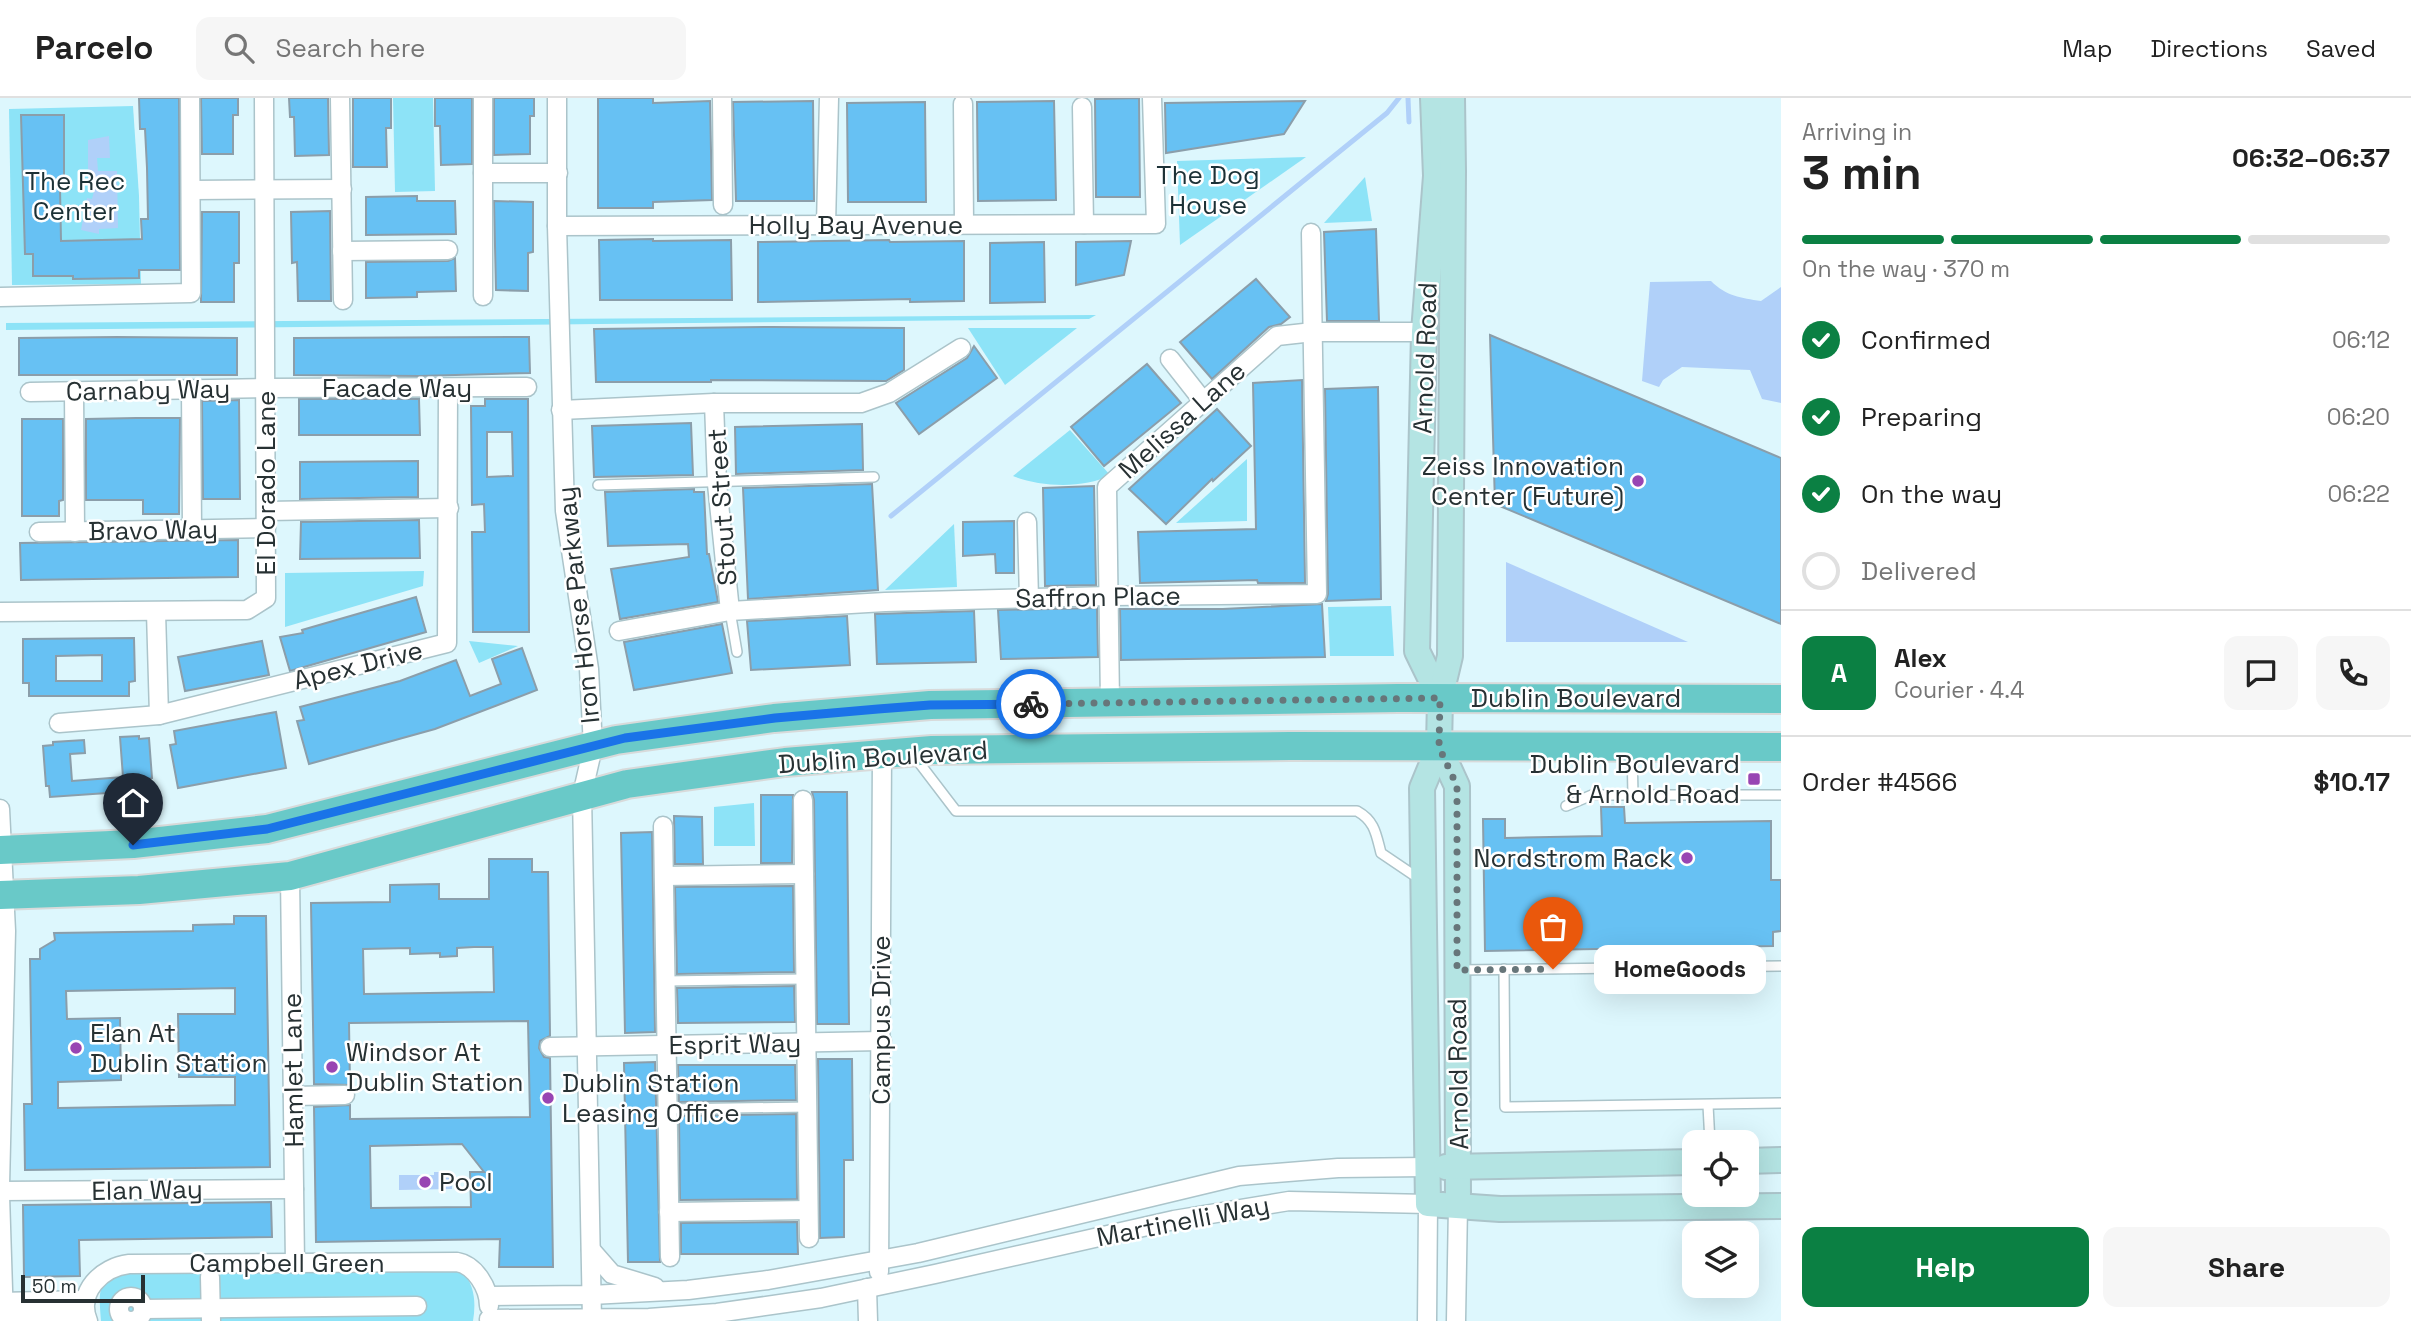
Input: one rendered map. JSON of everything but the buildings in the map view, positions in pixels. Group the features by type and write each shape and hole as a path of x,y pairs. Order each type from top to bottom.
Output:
{"main road":[{"name":"Dublin Boulevard","path":"1,850 133,845 267,829 625,738 788,717 930,705 1440,698 1781,699"},
{"name":"Dublin Boulevard","path":"2,895 139,890 290,876 627,783 759,765 882,754 1265,746 1781,747"}],"street":[{"path":"0,297 191,293 190,98"},
{"name":"El Dorado Lane","path":"0,612 247,610 266,598 264,98"},
{"path":"340,98 343,300"},
{"path":"483,98 483,296"},
{"name":"Iron Horse Parkway","path":"557,98 557,226 565,511 589,669 593,747 582,795 592,1320"},
{"path":"722,98 723,205"},
{"path":"826,225 829,98"},
{"name":"Holly Bay Avenue","path":"557,226 1156,224 1153,98"},
{"name":"Arnold Road","path":"1433,98 1436,176 1424,332 1417,651 1440,698"},
{"name":"Arnold Road","path":"1427,1321 1422,788 1439,747 1440,698 1450,656 1452,98"},
{"path":"963,104 964,225"},
{"path":"1082,107 1084,224"},
{"path":"483,173 558,173"},
{"path":"191,190 342,189"},
{"path":"1311,233 1312,332"},
{"path":"342,251 448,250"},
{"name":"Melissa Lane","path":"1110,702 1107,487 1277,336 1312,332 1424,332"},
{"name":"Saffron Place","path":"619,631 730,611 885,602 1317,594 1312,332"},
{"path":"561,410 861,402 889,394 961,348"},
{"path":"1170,359 1203,401"},
{"name":"Facade Way","path":"266,388 527,387"},
{"name":"Carnaby Way","path":"30,392 266,388"},
{"name":"Apex Drive","path":"59,723 159,715 447,643 448,388"},
{"path":"191,389 192,529"},
{"path":"74,391 75,532"},
{"name":"Stout Street","path":"714,404 717,482 730,611"},
{"name":"Bravo Way","path":"39,532 192,529 266,519 449,508"},
{"path":"1027,522 1029,598"},
{"path":"156,612 159,715"},
{"name":"Arnold Road","path":"1439,747 1457,786 1460,1167 1456,1321"},
{"name":"Campus Drive","path":"868,1321 879,1261 882,754"},
{"path":"803,800 809,1238"},
{"path":"0,809 2,895 6,930 0,1186"},
{"path":"663,826 670,1257"},
{"path":"664,876 804,874"},
{"name":"Hamlet Lane","path":"290,876 295,1264"},
{"name":"Esprit Way","path":"550,1047 882,1041"},
{"path":"293,1096 345,1095"},
{"path":"1759,1161 1781,1160"},
{"name":"Martinelli Way","path":"591,1295 688,1290 879,1261 1239,1176 1338,1168 1682,1162"},
{"name":"Elan Way","path":"0,1193 294,1189"},
{"path":"0,1193 2,1312"},
{"name":"Martinelli Way","path":"592,1320 717,1313 821,1298 1174,1220 1289,1201 1458,1205 1500,1209 1781,1206"},
{"path":"669,1212 808,1210"},
{"name":"Martinelli Way","path":"590,1250 612,1274 651,1287 732,1284"},
{"name":"Campbell Green","path":"2,1312 86,1312 100,1275 118,1266 457,1262 466,1263 477,1275 489,1296"},
{"path":"211,1277 211,1315"},
{"path":"591,1295 489,1296 489,1320 592,1320"},
{"path":"143,1309 211,1315 417,1306"}],"lane":[{"path":"598,485 874,477"},
{"path":"730,611 737,652"},
{"path":"1632,747 1633,795"},
{"path":"911,752 956,811 1357,811 1368,817 1381,853 1423,882"},
{"path":"1566,806 1592,795 1781,795"},
{"path":"1457,970 1781,966"},
{"path":"1504,969 1505,1107 1781,1103"},
{"path":"666,981 805,979"},
{"path":"1708,1105 1709,1130"},
{"path":"668,1109 807,1107"}],"green space":[{"path":"393,98 433,98 435,191 395,192"},
{"name":"The Rec Center","path":"133,106 141,284 12,285 9,109"},
{"name":"The Dog House","path":"1306,157 1180,245 1177,161"},
{"path":"1365,177 1372,221 1324,223"},
{"path":"1096,315 1089,319 6,330 6,323"},
{"path":"968,328 1077,328 1005,385"},
{"path":"1070,430 1110,475 1088,483 1062,485 1013,476"},
{"path":"1247,459 1247,521 1176,523"},
{"path":"954,524 957,587 885,590"},
{"path":"424,571 423,586 285,627 285,573"},
{"path":"1391,606 1394,656 1330,656 1328,607"},
{"path":"469,641 518,646 479,663"},
{"path":"754,803 755,846 714,846 714,807"},
{"path":"438,1269 462,1271 466,1276 474,1294 473,1321 101,1321 100,1299 103,1285 113,1277 134,1270 137,1273"}],"shaded area":[{"path":"109,136 110,158 97,158 98,171 117,171 118,228 99,229 99,234 81,230 87,198 92,199 96,184 88,183 88,140"},
{"path":"1711,281 1728,293 1761,301 1781,287 1781,403 1762,399 1750,370 1682,367 1663,380 1659,387 1642,381 1650,282"},
{"path":"1506,562 1688,642 1506,642"},
{"name":"Pool","path":"434,1172 452,1175 452,1189 399,1190 399,1175 434,1175"}],"waterway":[{"path":"891,516 1387,113 1399,98"},
{"path":"1408,98 1409,122"}],"way so far":[{"path":"1031,704 1440,698 1439,747 1457,786 1457,970 1553,969"}],"place":[{"name":"Zeiss Innovation Center (Future)","path":"1638,481"},
{"name":"Dublin Boulevard & Arnold Road","path":"1754,779"},
{"name":"Nordstrom Rack","path":"1687,858"},
{"name":"HomeGoods","path":"1553,969"},
{"name":"Elan At Dublin Station","path":"76,1048"},
{"name":"Windsor At Dublin Station","path":"332,1067"},
{"name":"Dublin Station Leasing Office","path":"548,1098"},
{"name":"Pool","path":"425,1182"}],"route":[{"path":"133,845 267,829 625,738 775,718 878,709 930,705 1031,704"}]}
